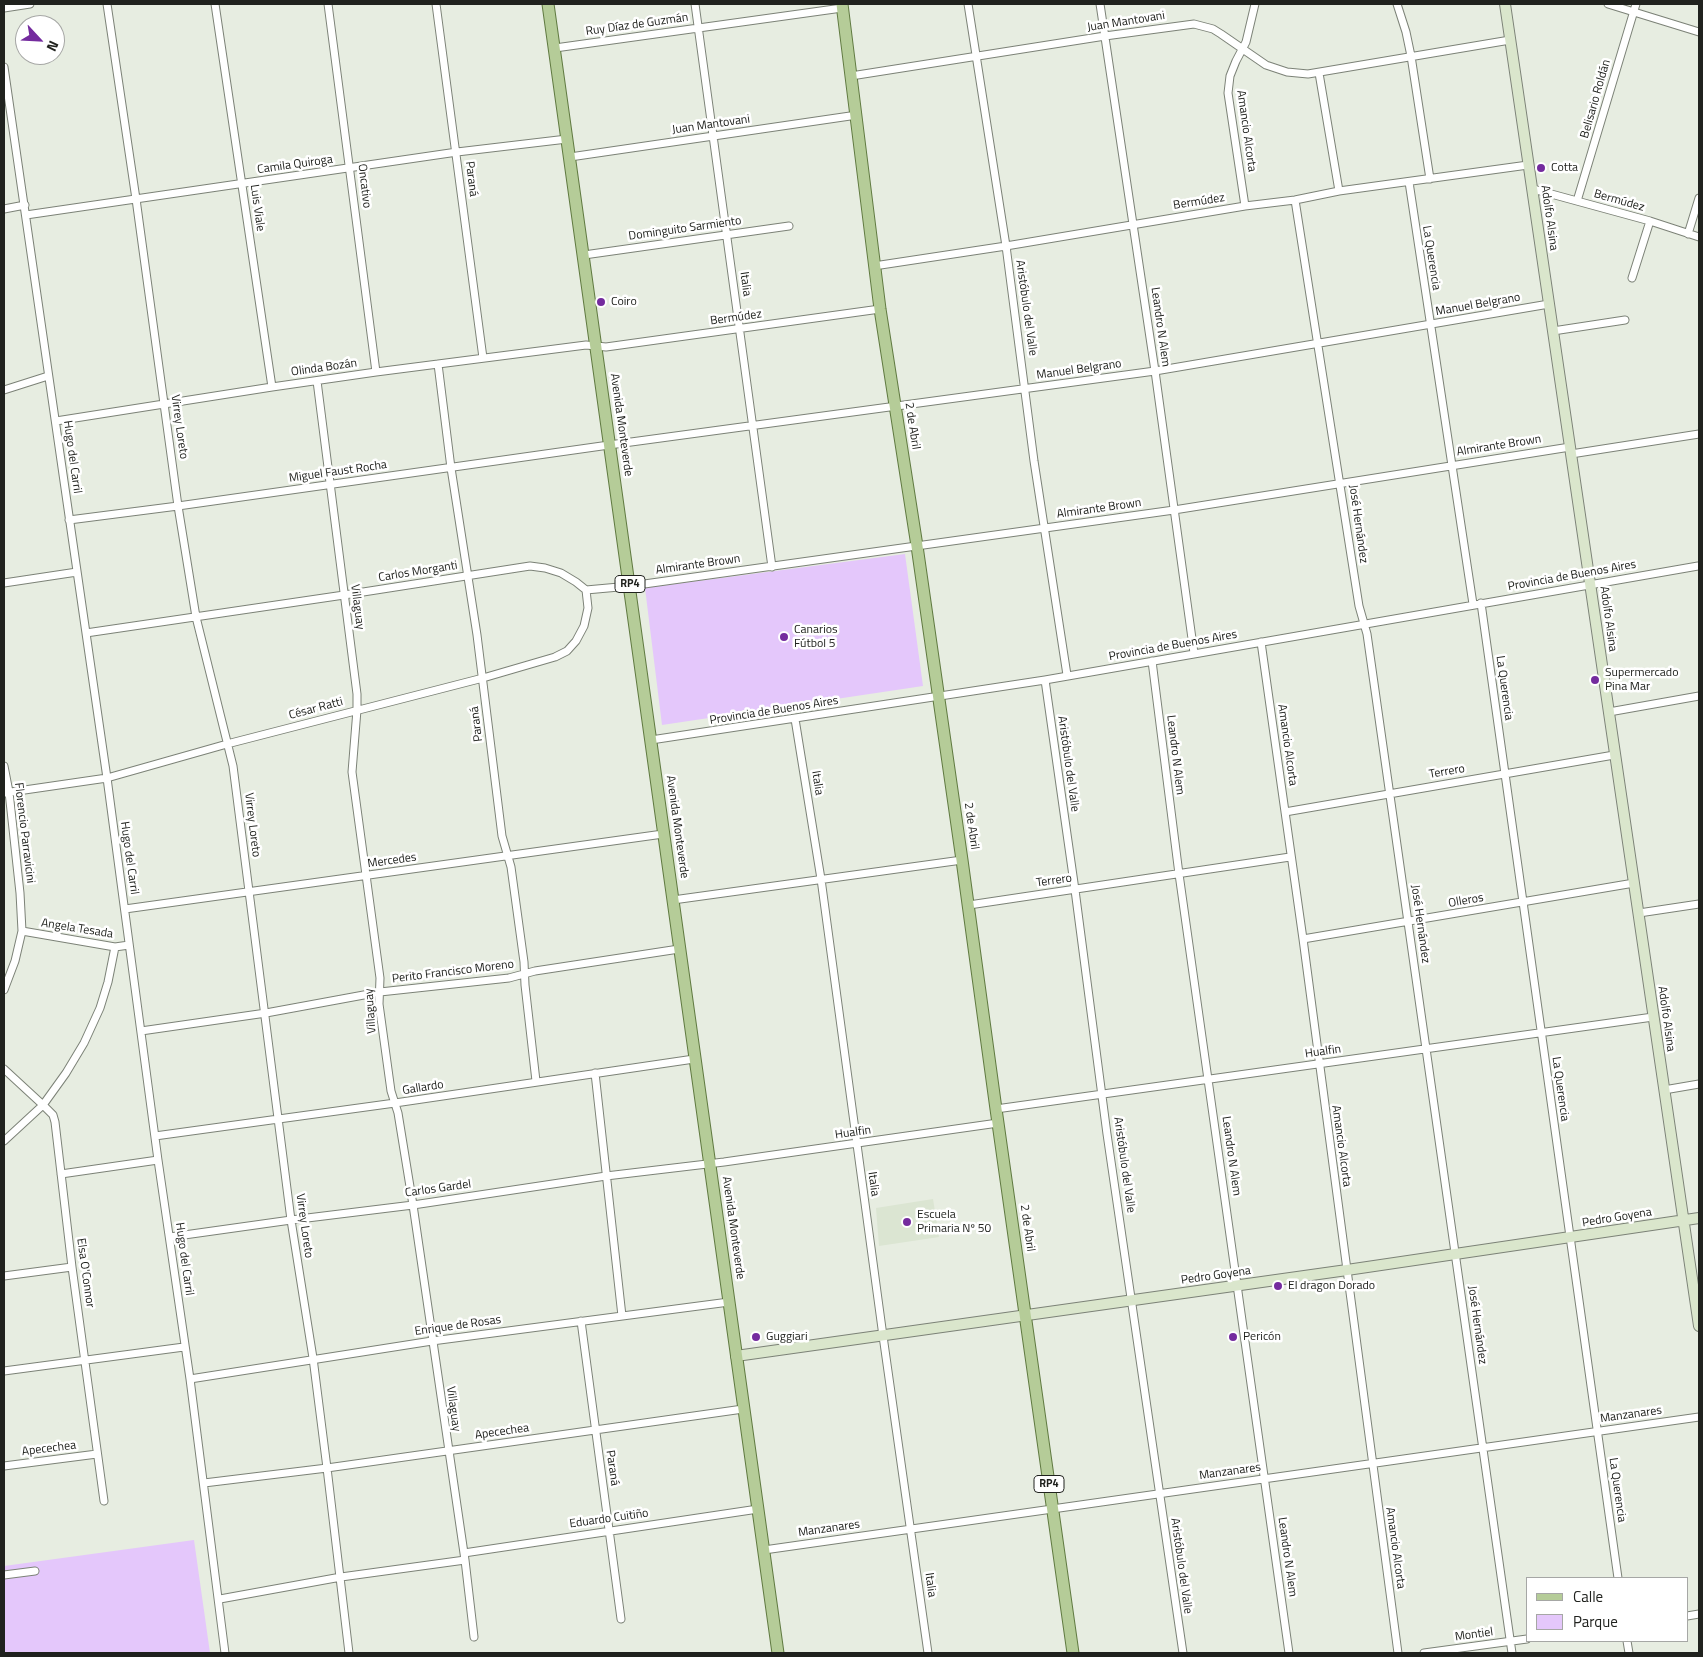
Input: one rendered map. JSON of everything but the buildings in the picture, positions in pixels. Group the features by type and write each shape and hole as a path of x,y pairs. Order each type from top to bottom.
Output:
{"main road":[{"name":"Avenida Monteverde","path":"548,4 778,1653"},
{"name":"2 de Abril","path":"842,6 880,309 917,546 1073,1653"}],"street":[{"path":"4,8 30,4"},
{"name":"Virrey Loreto","path":"107,4 178,506 196,617 232,766 266,1012 291,1220 313,1358 349,1653"},
{"name":"Luis Viale","path":"215,4 272,386"},
{"name":"Oncativo","path":"328,4 376,372"},
{"name":"Paraná","path":"436,4 483,358"},
{"name":"Italia","path":"695,4 772,567"},
{"name":"Aristóbulo del Valle","path":"968,4 1006,246 1044,528 1067,675"},
{"name":"Leandro N Alem","path":"1100,4 1155,371 1194,653"},
{"name":"Amancio Alcorta","path":"1245,206 1228,93 1233,67 1248,37 1255,4"},
{"path":"1397,4 1411,56 1430,179"},
{"name":"Adolfo Alsina","path":"1505,4 1699,1326"},
{"path":"1608,4 1699,32"},
{"name":"Belisario Roldán","path":"1577,201 1636,4"},
{"name":"Ruy Díaz de Guzmán","path":"555,48 842,6"},
{"name":"Juan Mantovani","path":"852,76 1105,36 1194,24 1213,29 1222,34 1254,59 1275,69 1299,74 1319,73 1510,40"},
{"name":"Hugo del Carril","path":"4,66 107,778 158,1160 220,1599 225,1653"},
{"path":"1319,73 1339,191"},
{"name":"Juan Mantovani","path":"570,157 857,116"},
{"name":"Camila Quiroga","path":"26,216 457,152 567,139"},
{"name":"Bermúdez","path":"874,266 1245,206 1295,200 1339,191 1528,165"},
{"name":"La Querencia","path":"1408,182 1524,902 1618,1577"},
{"name":"Bermúdez","path":"1532,189 1650,221 1699,237"},
{"path":"1688,234 1699,198"},
{"name":"José Hernández","path":"1295,200 1390,794 1512,1653"},
{"path":"4,208 25,205"},
{"path":"1632,278 1650,221"},
{"name":"Dominguito Sarmiento","path":"584,255 789,226"},
{"name":"Manuel Belgrano","path":"609,445 1155,371 1549,304"},
{"name":"Bermúdez","path":"596,346 606,347 740,330 880,309"},
{"path":"1553,331 1625,320"},
{"name":"Olinda Bozán","path":"56,421 272,386 586,345 596,346"},
{"name":"Paraná","path":"438,364 451,468 483,678 502,836 511,867 524,962 536,1081"},
{"path":"4,390 48,376"},
{"name":"Villaguay","path":"317,380 358,710 352,772 380,978 379,1004 391,1091 398,1113 412,1205 464,1556 474,1637"},
{"name":"Almirante Brown","path":"630,586 1174,510 1453,465 1699,434"},
{"name":"Miguel Faust Rocha","path":"70,520 609,445"},
{"name":"Carlos Morganti","path":"86,633 530,566 561,573 586,590"},
{"name":"Provincia de Buenos Aires","path":"651,740 1045,680 1477,603 1698,566"},
{"path":"4,583 76,572"},
{"path":"586,590 630,586"},
{"name":"César Ratti","path":"6,793 107,778 227,744 483,678 555,657 567,651 576,641 584,626 588,608 586,590"},
{"name":"Amancio Alcorta","path":"1261,642 1303,939 1398,1653"},
{"name":"Leandro N Alem","path":"1152,661 1179,874 1289,1653"},
{"name":"Aristóbulo del Valle","path":"1045,680 1102,1094 1183,1653"},
{"path":"1609,712 1699,696"},
{"name":"Italia","path":"796,719 822,879 856,1144 928,1653"},
{"name":"Terrero","path":"1285,812 1614,754"},
{"name":"Florencio Parravicini","path":"4,766 20,894 22,931 15,961 4,988"},
{"name":"Mercedes","path":"125,909 663,834"},
{"name":"Terrero","path":"968,905 1290,857"},
{"path":"674,900 962,860"},
{"name":"Olleros","path":"1303,939 1634,883"},
{"path":"1639,913 1699,904"},
{"name":"Angela Tesada","path":"22,931 115,947 129,945"},
{"path":"4,1141 44,1105 80,1050 100,1008 108,982 115,947"},
{"name":"Perito Francisco Moreno","path":"141,1031 380,992 509,978 535,971 679,950"},
{"name":"Hualfin","path":"996,1109 1654,1017"},
{"name":"Gallardo","path":"155,1136 694,1059"},
{"name":"Elsa O'Connor","path":"4,1069 44,1105 53,1116 55,1122 72,1267 104,1501"},
{"path":"596,1073 622,1316"},
{"path":"1664,1090 1699,1084"},
{"name":"Hualfin","path":"710,1164 998,1124"},
{"path":"61,1174 158,1160"},
{"name":"Carlos Gardel","path":"170,1238 606,1176 710,1164"},
{"name":"Pedro Goyena","path":"736,1356 1699,1218"},
{"path":"4,1276 72,1267"},
{"name":"Enrique de Rosas","path":"190,1379 313,1358 432,1341 729,1302"},
{"name":"Paraná","path":"581,1321 621,1619"},
{"path":"4,1371 184,1346"},
{"name":"Apecechea","path":"204,1483 327,1468 743,1409"},
{"name":"Manzanares","path":"764,1550 1699,1417"},
{"name":"Apecechea","path":"4,1466 97,1454"},
{"name":"Eduardo Cuitiño","path":"220,1599 610,1530 758,1510"},
{"path":"4,1575 35,1571"},
{"name":"Montiel","path":"1424,1653 1526,1639"}],"shaded area":[{"name":"Escuela Primaria Nº 50","path":"933,1199 939,1237 879,1246 876,1208"}],"green space":[{"name":"Canarios Fútbol 5","path":"905,554 923,686 662,725 645,588"},
{"path":"194,1540 210,1653 4,1653 4,1566"}],"place":[{"name":"Cotta","path":"1541,168"},
{"name":"Coiro","path":"601,302"},
{"name":"Canarios Fútbol 5","path":"784,637"},
{"name":"Supermercado Pina Mar","path":"1595,680"},
{"name":"Escuela Primaria Nº 50","path":"907,1222"},
{"name":"El dragon Dorado","path":"1278,1286"},
{"name":"Guggiari","path":"756,1337"},
{"name":"Pericón","path":"1233,1337"}]}
